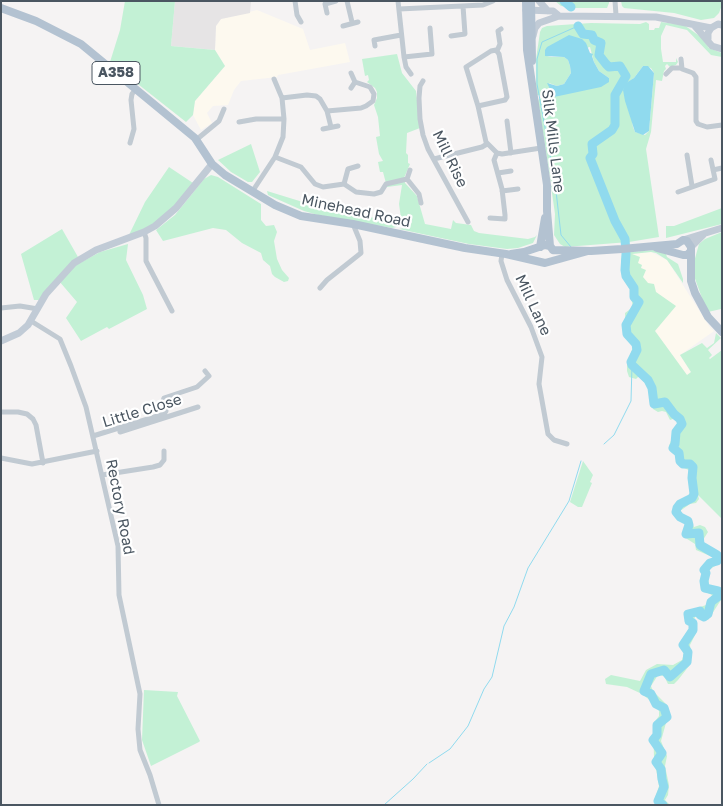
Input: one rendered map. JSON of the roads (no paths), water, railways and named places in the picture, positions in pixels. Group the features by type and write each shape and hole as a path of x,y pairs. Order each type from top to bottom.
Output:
{"main road":[{"name":"Silk Mills Lane","path":"526,1 532,38 531,75"},
{"name":"Silk Mills Lane","path":"532,1 528,14 527,50 547,184 547,211 552,248"},
{"name":"A358","path":"1,8 36,21 81,44 179,124 196,140 212,164"},
{"name":"Minehead Road","path":"212,164 252,192 275,205 301,216 353,224 465,248 538,260"},
{"name":"Silk Mills Lane","path":"539,247 547,211"},
{"name":"A358","path":"539,247 545,245 552,248 588,251 626,249 680,242"},
{"path":"686,252 676,249 680,242 689,242 686,252 692,285 708,317 722,332"},
{"name":"A358","path":"653,246 686,252"},
{"name":"Minehead Road","path":"504,254 539,247"},
{"path":"538,260 536,254 539,247"},
{"path":"551,261 554,256 552,248"},
{"name":"A358","path":"538,260 545,263 588,251"}],"street":[{"path":"295,1 294,16 301,22"},
{"path":"327,13 325,4 336,1"},
{"path":"343,26 355,22 347,1"},
{"path":"398,1 404,57 406,67 411,74"},
{"path":"399,9 452,4 463,6 483,5 493,1"},
{"path":"539,1 548,11"},
{"path":"615,1 616,15"},
{"path":"451,36 468,34 463,6"},
{"path":"528,14 553,11 559,16"},
{"path":"528,14 547,19"},
{"path":"532,38 535,28 539,23 559,16 616,15 662,17 694,25 718,24"},
{"path":"708,39 708,33 718,24"},
{"path":"694,25 708,39 712,46 722,49"},
{"path":"478,106 505,100 507,97 497,51 500,44 498,31 501,28"},
{"path":"404,57 432,54 433,31"},
{"path":"374,40 401,35"},
{"path":"497,51 491,52 468,64 466,67 487,144 497,153 502,154 541,148"},
{"path":"680,68 681,59"},
{"path":"666,74 672,68 680,68 685,72 693,73 696,77 696,122 707,127 722,125"},
{"path":"352,73 355,82"},
{"path":"252,192 276,156 283,137 282,98 274,78"},
{"name":"Mill Rise","path":"424,81 420,86 420,119 423,135 466,220 458,220"},
{"path":"351,88 355,82"},
{"path":"327,111 361,108 370,104 373,99 370,86 355,82"},
{"path":"130,142 134,129 131,100 135,90"},
{"path":"282,98 307,95 316,96 327,111 331,127"},
{"path":"196,140 219,121 224,109"},
{"path":"239,122 284,119"},
{"path":"251,120 253,126"},
{"path":"507,121 511,153"},
{"path":"323,129 338,126"},
{"path":"434,159 480,148 487,144"},
{"path":"497,153 494,160 502,191 505,209 504,219"},
{"path":"687,155 692,186"},
{"path":"276,156 301,167 315,184 319,186 344,184 356,192 374,194 380,192 386,184 407,179"},
{"path":"678,192 713,180 715,177 711,160"},
{"path":"1,340 19,333 32,321 46,294 62,275 80,259 107,245 144,232 168,216 212,164"},
{"path":"344,184 346,167 358,166"},
{"path":"713,170 722,168"},
{"path":"407,179 410,170"},
{"path":"498,173 511,171"},
{"path":"407,179 419,194 421,203"},
{"path":"502,191 518,189"},
{"path":"419,194 425,192"},
{"path":"490,218 512,221"},
{"path":"320,288 327,280 361,254 360,241 353,224"},
{"path":"680,242 722,228"},
{"path":"144,232 146,238 146,261 172,311"},
{"path":"686,252 703,235"},
{"name":"Mill Lane","path":"504,254 501,262 507,280 531,327 542,357 539,384 548,434 554,440 567,444"},
{"path":"1,308 20,306 38,309"},
{"name":"Rectory Road","path":"32,321 44,330 56,335 63,345 84,401 118,546 120,604 140,694 138,729 140,750 159,805"},
{"path":"93,438 164,414 166,411 163,402 164,398 196,386 209,376 204,371"},
{"path":"6,404 4,411 27,414 31,417 36,425 43,462"},
{"name":"Little Close","path":"93,438 198,407"},
{"path":"31,417 35,412"},
{"path":"1,458 28,464 97,451"},
{"path":"102,475 153,468 164,460 164,451"}],"water":[{"path":"569,35 582,39 586,43 590,53 593,54 594,62 599,71 609,78 609,82 601,87 554,97 547,83 557,86 564,84 571,73 570,66 568,60 564,57 545,56 545,50"},
{"path":"643,66 648,66 654,73 649,131 643,135 635,132 623,90 626,83 634,78"}],"waterway":[{"path":"564,1 571,7"},
{"path":"571,247 561,235 555,182 537,84 537,59 542,42 578,26"},
{"path":"578,26 583,34 592,35 594,40 601,43 599,55 606,64 609,67 620,66 626,76 615,95 615,125 612,130 592,144 593,154 590,158 615,221 625,239 626,276 634,288 634,297 639,302 626,325 627,334 636,344 637,350 631,362 648,380 652,388 654,404 665,402 680,419 682,424 676,432 673,448 679,453 680,461 683,464 690,464 693,467 694,494 692,498 680,504 676,512 680,517 688,521 689,525 686,534 699,533 700,545 717,555 717,561 710,563 704,570 706,573 704,581 705,588 718,591 720,595 711,602 708,614 704,617 700,615 700,611 688,614 689,621 693,623 693,630 683,645 688,652 687,662 670,677 664,670 651,674 644,691 651,694 656,704 664,708 667,717 657,725 657,735 653,740 662,753 656,762 661,769 664,787 658,801 663,805"},
{"path":"604,444 614,435 631,401 632,365"},
{"path":"429,763 450,749 468,726 484,689 492,677 504,626 514,607 528,568 569,501 581,461"},
{"path":"384,805 427,764"}]}
